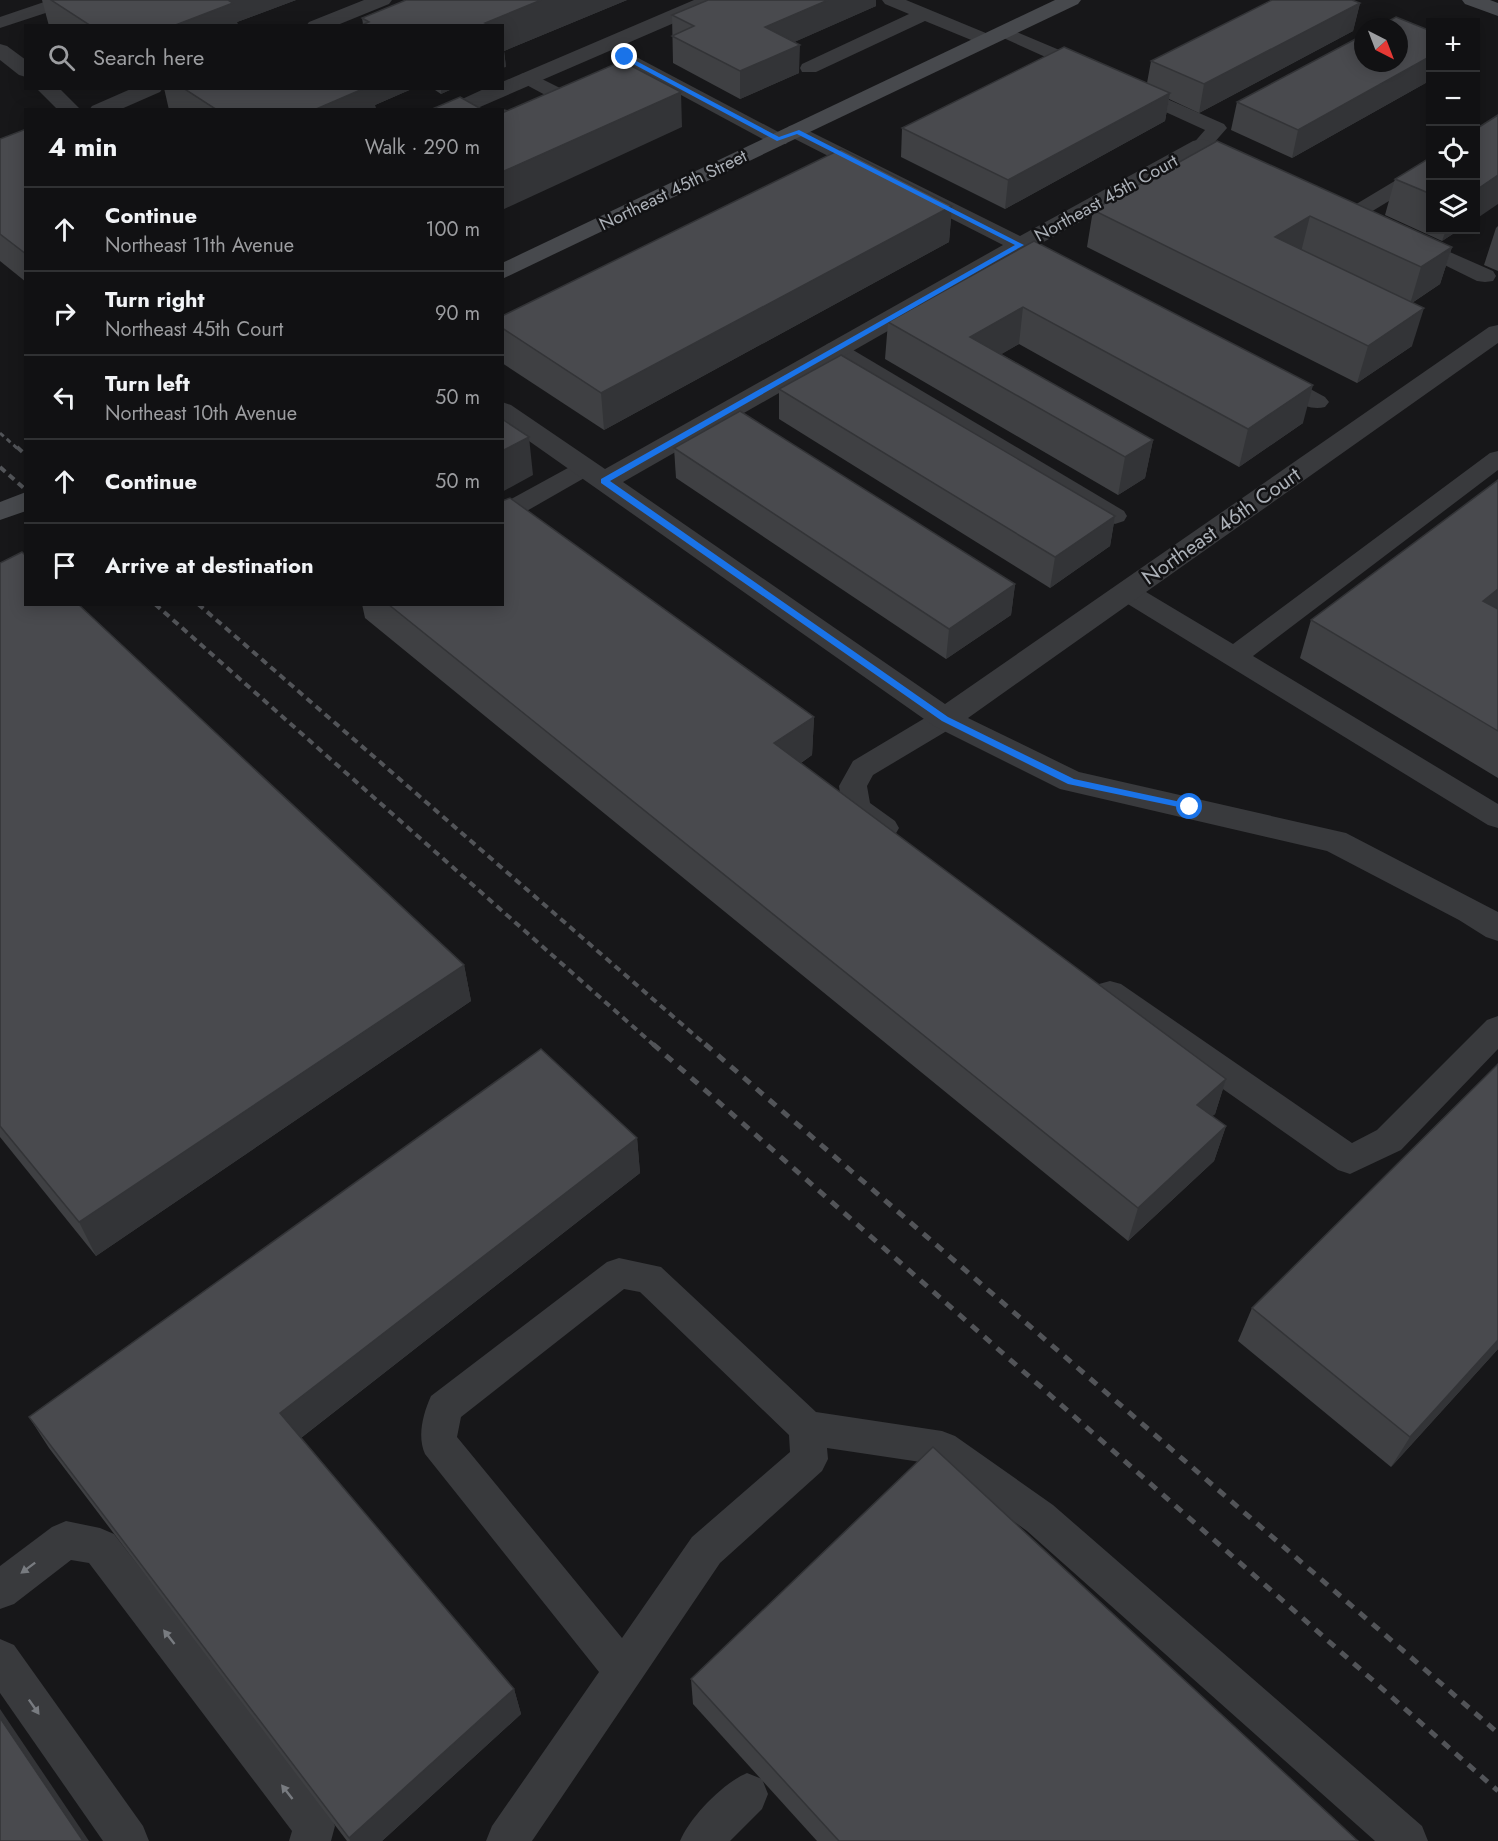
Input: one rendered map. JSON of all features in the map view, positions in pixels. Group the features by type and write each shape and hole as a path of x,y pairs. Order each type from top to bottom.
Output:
{"street":[{"path":"321,24 382,0"},
{"path":"466,108 485,105 528,78 711,0"},
{"name":"Northeast 45th Street","path":"504,271 1071,0"},
{"path":"1472,0 1498,10"},
{"path":"0,50 24,69"},
{"path":"48,90 69,108"},
{"path":"104,108 148,90"},
{"path":"788,135 1052,261"},
{"name":"Northeast 45th Court","path":"594,474 835,350 1201,146"},
{"name":"Northeast 46th Court","path":"945,719 1498,332"},
{"path":"1253,368 1316,402"},
{"path":"504,411 945,719 1071,782 1335,841 1471,911 1498,928"},
{"path":"0,512 24,501"}],"lane":[{"path":"0,23 67,0"},
{"path":"891,0 924,14 996,36 1108,79 1217,128 1201,146 1245,165"},
{"path":"809,68 924,14"},
{"path":"625,57 788,135"},
{"path":"504,115 525,126 578,104 528,78"},
{"path":"1354,214 1426,171"},
{"path":"1310,195 1374,224"},
{"path":"1394,233 1485,276"},
{"path":"835,350 1115,516"},
{"path":"1234,657 1498,458"},
{"path":"504,514 594,474"},
{"path":"1127,592 1498,818"},
{"path":"903,842 856,808 853,786 863,768 945,719"},
{"path":"1092,980 1350,1160 1389,1140 1498,1029"},
{"path":"624,1671 438,1442 444,1407 619,1273 649,1278 807,1428 942,1448 1040,1518 1407,1841"},
{"path":"507,1841 706,1550 808,1459 807,1428"},
{"path":"0,1590 66,1540 100,1547 314,1826 310,1841"},
{"path":"0,1659 128,1841"},
{"path":"701,1841 747,1794"}],"building":[{"path":"51,0 228,0 233,3 178,24 88,24"},
{"path":"406,0 541,0 485,23 487,24 364,24 369,22 362,18"},
{"path":"708,0 828,0 765,27 800,45 740,71 672,36 694,26 672,15"},
{"path":"1272,0 1352,0 1360,3 1204,84 1151,61"},
{"path":"1408,22 1426,29 1426,59 1408,69"},
{"path":"1354,40 1354,72 1402,72 1298,130 1237,102"},
{"path":"1064,47 1170,93 1008,180 902,128"},
{"path":"622,61 681,92 504,171 504,112"},
{"path":"186,90 360,90 319,108 214,108"},
{"path":"460,97 479,108 435,108"},
{"path":"1498,115 1498,175 1480,187 1480,180 1480,126"},
{"path":"24,130 24,252 0,234 0,139"},
{"path":"1217,141 1452,247 1421,267 1310,216 1275,237 1424,308 1368,346 1093,210"},
{"path":"841,149 952,206 601,393 504,329 504,315"},
{"path":"1426,160 1426,192 1395,179"},
{"path":"1034,241 1313,385 1248,429 1023,307 970,337 1153,440 1125,457 888,322"},
{"path":"841,355 1115,516 1055,557 779,389"},
{"path":"740,411 1015,584 949,629 674,448"},
{"path":"504,420 529,437 504,450"},
{"path":"1498,480 1498,589 1483,601 1498,609 1498,731 1311,620"},
{"path":"510,498 814,717 774,743 1226,1079 1197,1105 1226,1126 1138,1208 390,606 504,606 504,500"},
{"path":"22,552 24,554 24,606 80,606 464,965 79,1222 0,1126 0,563"},
{"path":"541,1049 637,1138 280,1413 514,1689 349,1838 29,1417"},
{"path":"1498,1064 1498,1340 1410,1437 1252,1308"},
{"path":"933,1447 1358,1841 839,1841 691,1679"},
{"path":"0,1718 83,1841 0,1841"}],"railway":[{"path":"0,433 18,449"},
{"path":"17,447 24,453"},
{"path":"0,467 24,488"},
{"path":"157,606 655,1046"},
{"path":"200,606 707,1046"},
{"path":"653,1044 1498,1791"},
{"path":"705,1044 1498,1733"}],"route":[{"path":"625,57 779,140 797,131 1021,245 604,481 945,719 1071,782 1190,807"}]}
